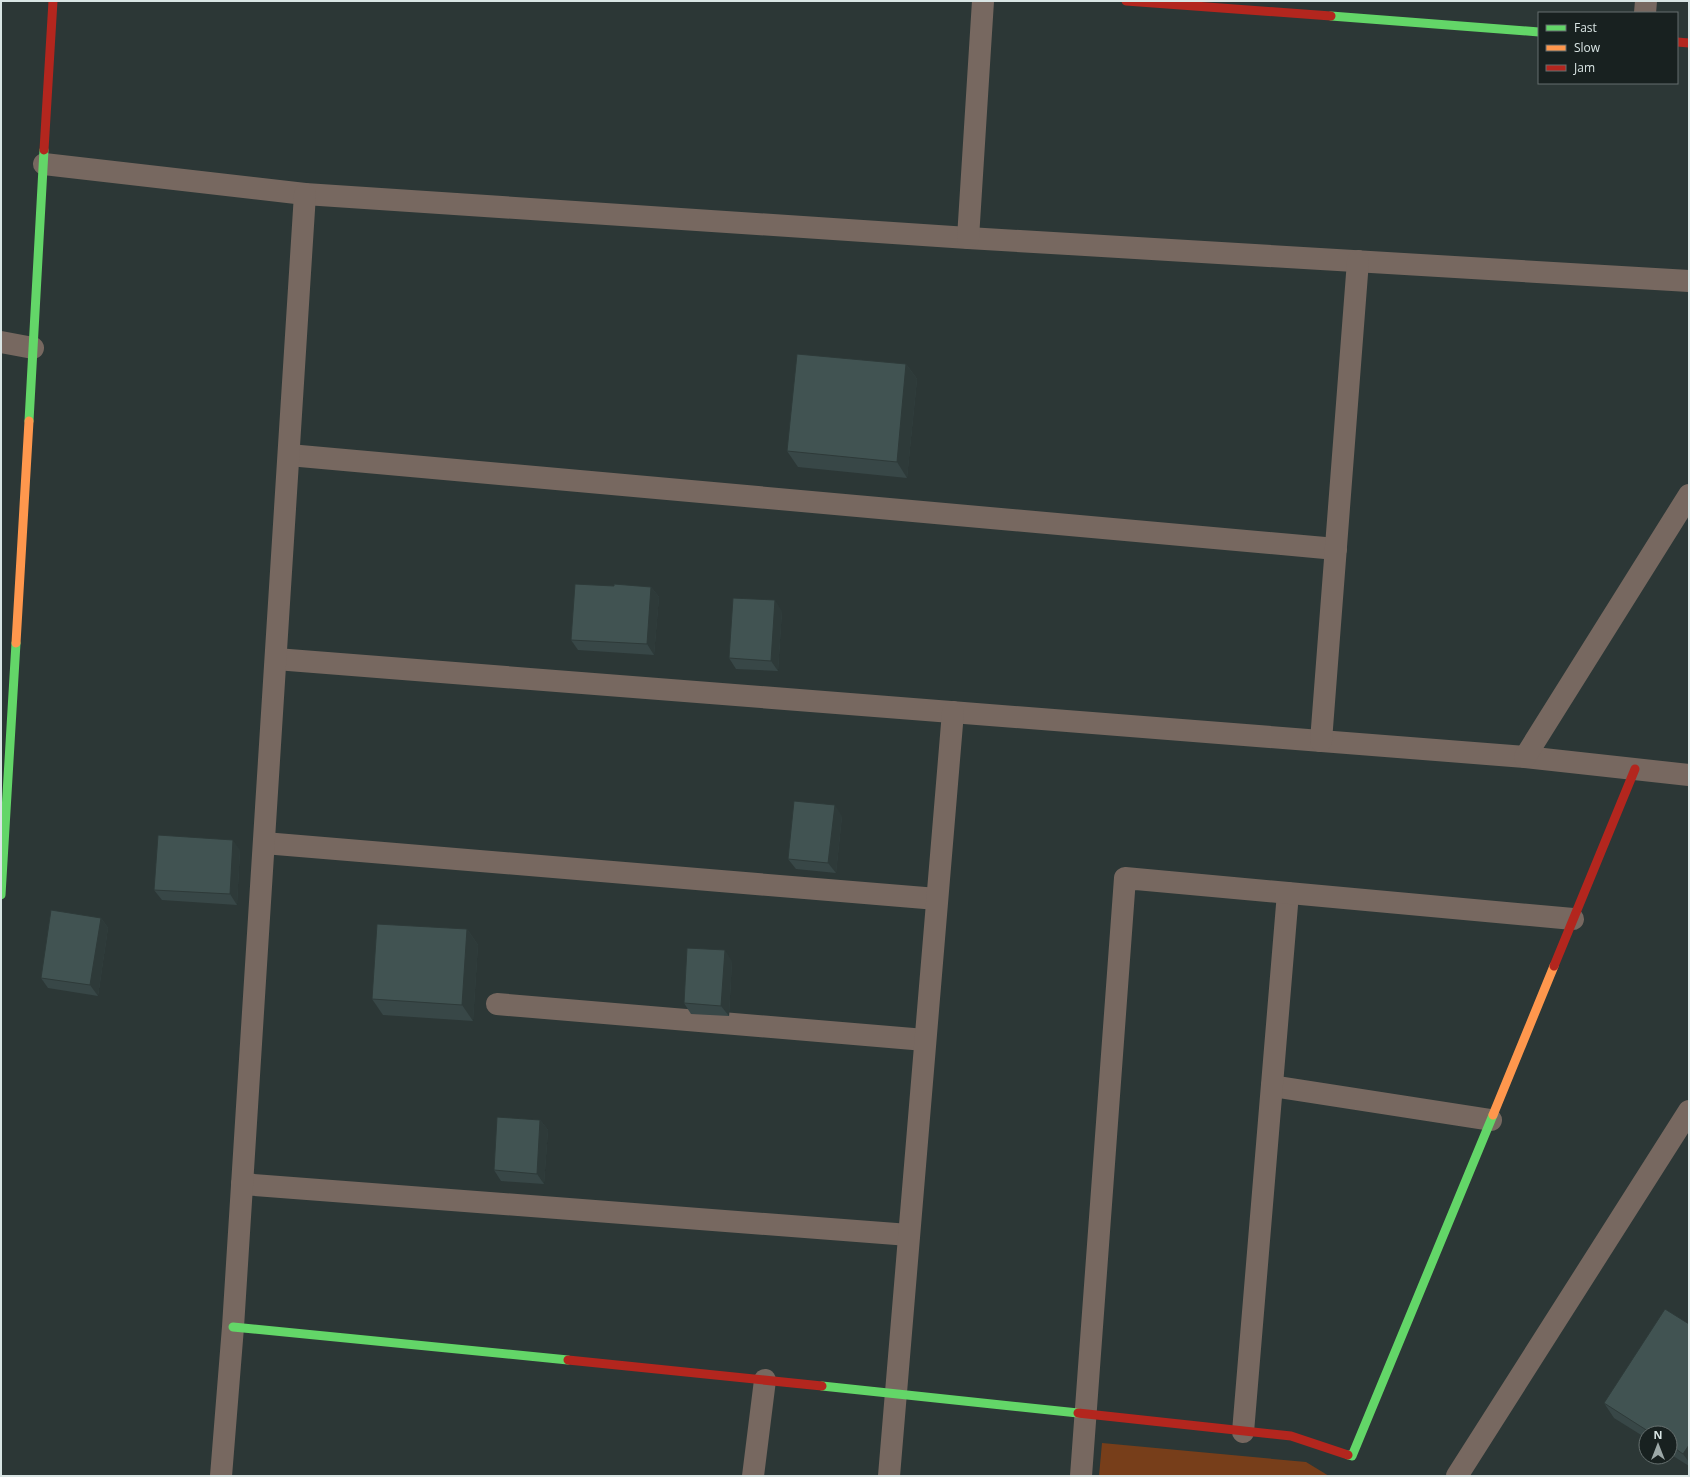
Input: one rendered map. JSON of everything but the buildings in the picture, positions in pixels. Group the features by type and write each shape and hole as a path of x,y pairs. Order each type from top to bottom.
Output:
{"street":[{"path":"1,895 4,795 33,348 53,1"},
{"path":"968,238 983,1"},
{"path":"1126,1 1538,32"},
{"path":"1645,12 1646,1"},
{"path":"1678,42 1689,43"},
{"path":"44,164 305,194 968,238 1689,281"},
{"path":"221,1476 233,1327 305,194"},
{"path":"1321,741 1358,261"},
{"path":"1,342 33,348"},
{"path":"289,455 1336,549"},
{"path":"1525,757 1689,495"},
{"path":"276,659 1525,757 1689,775"},
{"path":"889,1476 953,712"},
{"path":"233,1327 765,1380 1291,1436 1352,1456 1635,769"},
{"path":"264,843 937,899"},
{"path":"1080,1476 1086,1414 1125,878 1573,919"},
{"path":"1243,1432 1288,894"},
{"path":"497,1004 925,1040"},
{"path":"1272,1086 1490,1120"},
{"path":"1456,1476 1689,1112"},
{"path":"242,1184 909,1235"},
{"path":"753,1476 765,1380"}],"shaded area":[{"path":"1102,1443 1306,1462 1329,1476 1099,1476"}],"traffic: fast":[{"path":"1331,16 1538,32"},
{"path":"29,421 44,150"},
{"path":"1,895 16,643"},
{"path":"1348,1455 1352,1456 1493,1115"},
{"path":"233,1327 568,1360"},
{"path":"822,1386 1078,1413"}],"traffic: slow":[{"path":"16,643 29,421"},
{"path":"1493,1115 1554,966"}],"traffic: jam":[{"path":"44,150 53,1"},
{"path":"1126,1 1331,16"},
{"path":"1678,42 1689,43"},
{"path":"1554,966 1635,769"},
{"path":"568,1360 822,1386"},
{"path":"1078,1413 1291,1436 1348,1455"}]}
